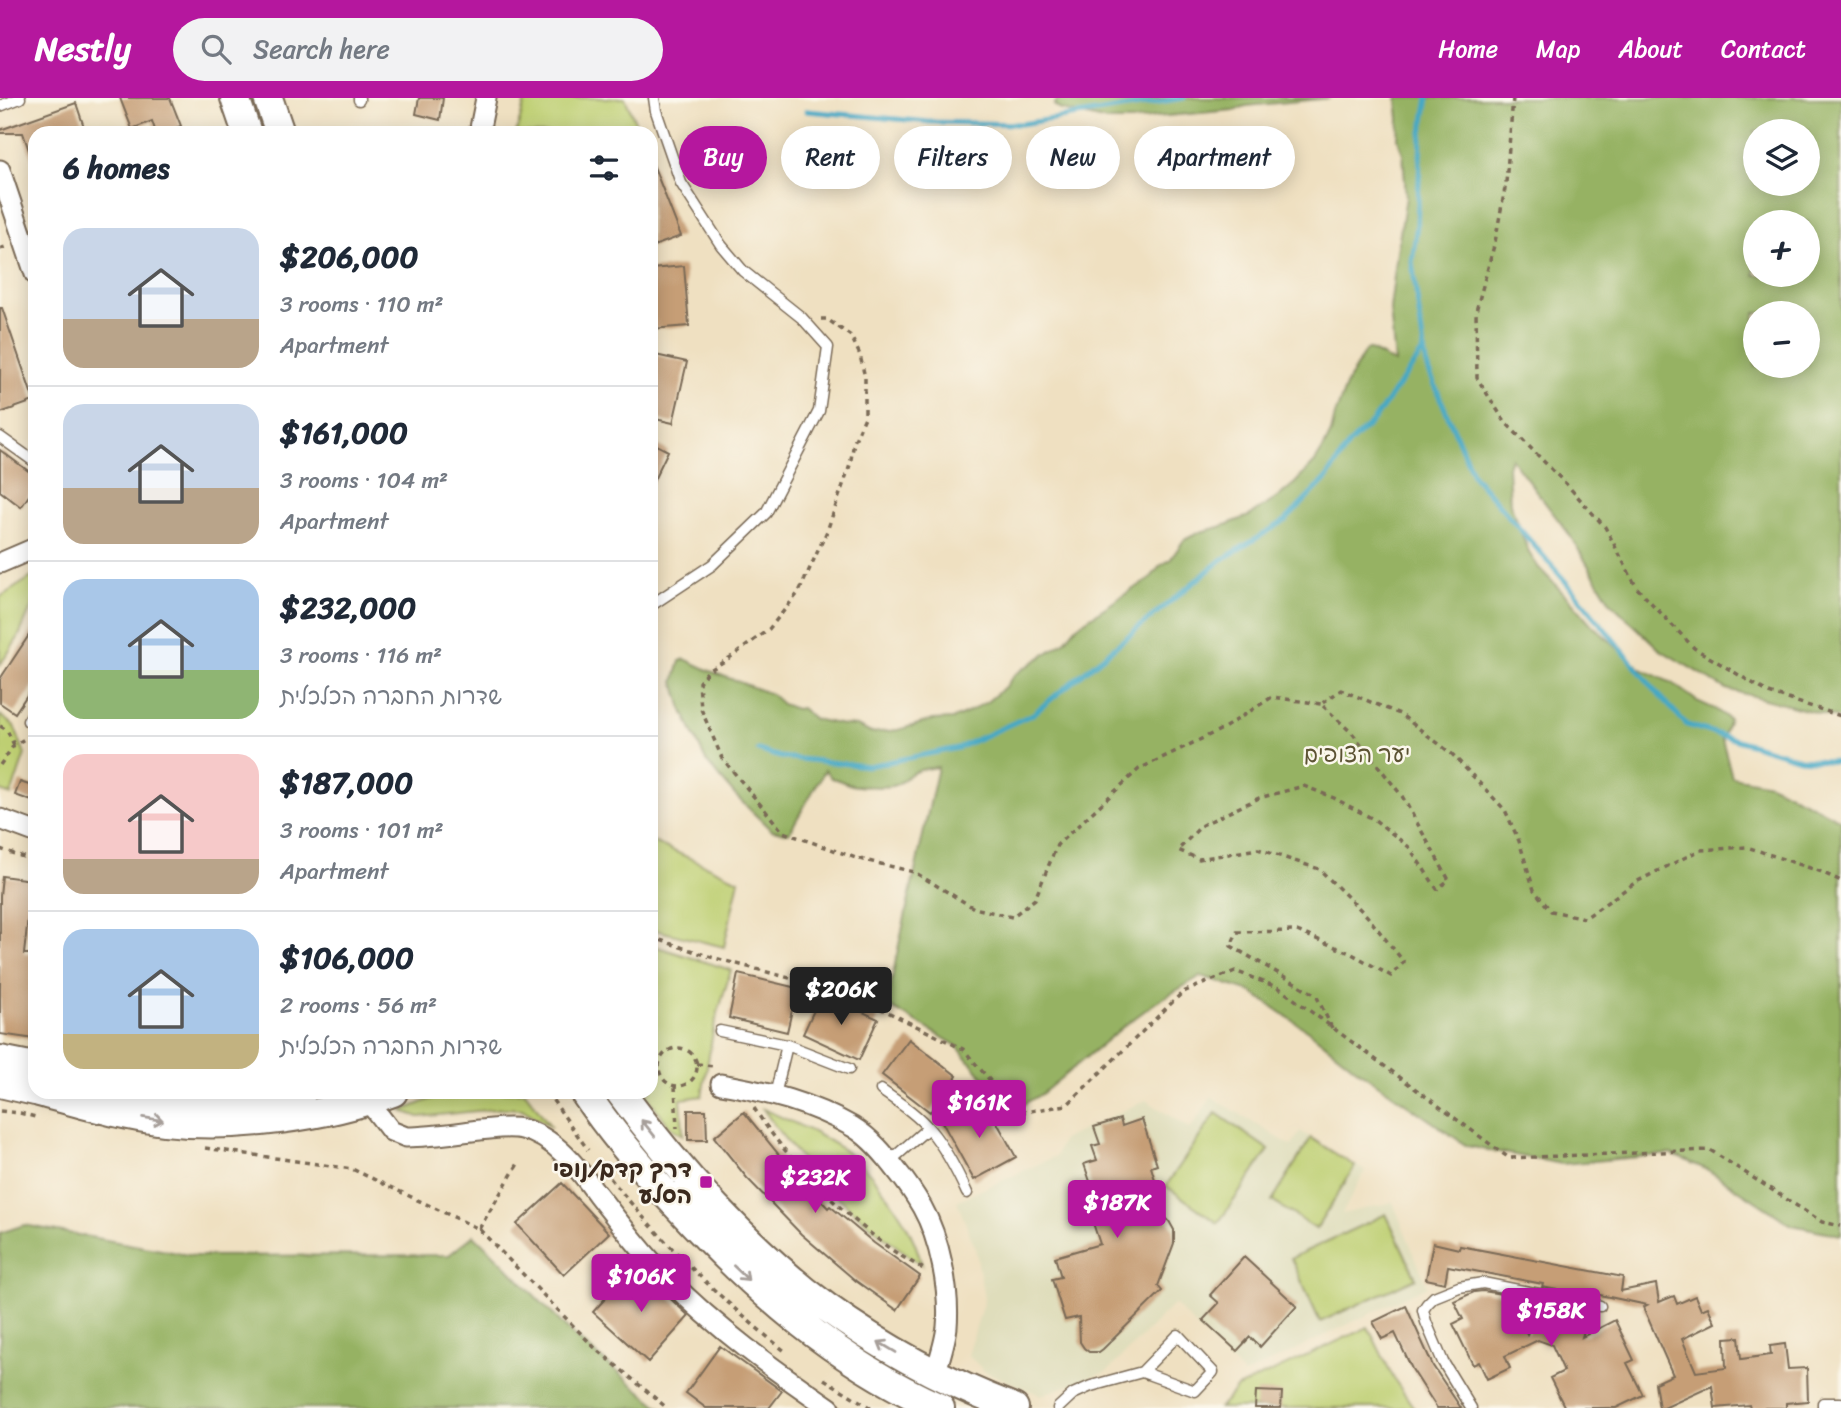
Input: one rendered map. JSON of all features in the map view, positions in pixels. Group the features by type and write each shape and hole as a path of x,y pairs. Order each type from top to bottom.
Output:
{"main road":[{"path":"234,98 244,126"},
{"path":"268,98 278,126"},
{"path":"0,1059 28,1065"},
{"path":"0,1083 28,1090"},
{"path":"66,1099 142,1117 212,1124 306,1115 369,1099"},
{"path":"176,1099 232,1099"},
{"path":"589,1099 669,1198 720,1252 774,1303 850,1358 940,1408"},
{"path":"626,1099 664,1148 741,1232 825,1307 935,1374 1014,1408"}],"street":[{"path":"480,126 486,98"},
{"path":"0,170 28,253"},
{"path":"0,819 28,829"},
{"path":"731,1086 797,1101 825,1112 855,1129 877,1146 909,1187 927,1218 938,1250 947,1298 944,1346 935,1374"},
{"path":"382,1099 391,1131 406,1137 502,1128 523,1129 548,1141 564,1153 631,1238 669,1280 720,1328 830,1408"}],"lane":[{"path":"0,106 20,98"},
{"path":"654,98 681,183 721,245 743,271 802,318 828,347 819,411 766,513 712,565 658,601"},
{"path":"0,438 28,456"},
{"path":"720,1031 787,1045 849,1069"},
{"path":"775,1095 787,1045"},
{"path":"881,1090 928,1128 944,1149 967,1193"},
{"path":"890,1161 928,1128"},
{"path":"1471,1408 1443,1362 1426,1322 1423,1310 1434,1297 1459,1287 1483,1283 1600,1306"},
{"path":"1058,1408 1073,1394 1091,1386 1142,1372 1178,1335 1213,1372 1195,1391 1142,1372"},
{"path":"1823,1408 1823,1403 1841,1403"}],"path":[{"path":"1513,98 1506,183 1495,242 1476,311 1476,378 1505,422 1605,527 1637,588 1694,648 1769,693 1841,716"},
{"path":"802,318 827,320 851,336 860,355 865,378 864,417 827,531 799,592 769,629 707,672 699,682 701,709 722,758 783,832 856,858 914,872 974,908 1012,916 1035,899 1057,845 1139,769 1224,728 1272,696 1321,704 1353,734 1402,796 1448,880 1437,889 1409,847 1375,820 1334,798 1304,786 1259,798 1202,825 1178,850 1199,859 1258,849 1319,869 1367,916 1404,962 1391,976 1352,954 1297,931 1237,932 1231,946 1316,995 1332,1028"},
{"path":"1321,704 1340,690 1400,714 1452,754 1505,810 1519,841 1534,890 1552,911 1585,918 1636,882 1700,850 1747,847 1841,881"},
{"path":"0,726 7,730 14,746"},
{"path":"0,765 14,746 28,737"},
{"path":"0,849 28,858"},
{"path":"658,939 710,957 853,995 963,1049 1018,1112 1067,1104 1183,992 1235,971 1279,988 1509,1158 1710,1150 1822,1222 1841,1226"},
{"path":"682,1048 695,1058 696,1071 688,1083 676,1086 661,1077 659,1064 669,1049 682,1048"},
{"path":"731,1086 807,1175 885,1245 944,1282"},
{"path":"0,1111 46,1119"},
{"path":"204,1147 352,1169 479,1229 594,1347 667,1408"},
{"path":"479,1229 519,1162"}],"shaded area":[{"path":"1212,1097 1292,1146 1300,1131 1365,1171 1342,1214 1393,1202 1427,1286 1244,1375 1174,1304 1108,1371 1041,1395 984,1371 968,1355 984,1299 976,1251 957,1201 1056,1156 1062,1140 1146,1100 1190,1129"}],"green space":[{"path":"526,98 625,98 637,126 518,126"},
{"path":"1059,98 1331,98 1132,121 1107,121 1059,109 1054,105"},
{"name":"יער הצופים","path":"1397,98 1841,98 1841,719 1726,689 1659,649 1611,603 1569,534 1511,458 1508,467 1510,504 1529,553 1539,568 1592,625 1641,669 1672,683 1729,719 1722,739 1732,777 1770,784 1841,820 1841,1235 1792,1225 1708,1170 1671,1154 1562,1164 1467,1146 1251,992 1201,976 1155,1003 1043,1093 1012,1111 957,1046 887,1005 938,767 917,771 898,784 884,787 852,785 831,778 825,770 789,833 771,830 735,795 706,761 682,709 674,682 680,661 685,659 771,694 782,704 801,708 814,719 857,726 871,733 898,730 933,720 953,719 988,701 1006,686 1014,675 1064,642 1077,626 1149,580 1160,566 1170,560 1184,540 1249,516 1277,498 1315,462 1323,449 1348,381 1365,351 1368,349 1395,363 1390,309 1406,197 1403,154 1398,138"},
{"path":"28,579 28,615 18,638 0,665 0,597"},
{"path":"0,715 14,726 25,754 11,795 0,791"},
{"path":"658,844 739,880 724,947 658,931"},
{"path":"658,947 731,970 714,1026 702,1096 681,1099 683,1135 671,1128 649,1099 658,1099"},
{"path":"431,1099 530,1099 551,1127 522,1109 505,1108 419,1117 402,1111"},
{"path":"763,1109 821,1136 861,1164 879,1184 902,1218 922,1265 877,1231 835,1194 779,1132"},
{"path":"1216,1113 1269,1150 1218,1223 1166,1186"},
{"path":"1311,1138 1355,1166 1316,1229 1272,1201"},
{"path":"1386,1214 1416,1278 1320,1322 1291,1258"},
{"path":"24,1225 194,1256 449,1255 474,1235 574,1336 661,1408 0,1408 0,1233"},
{"path":"1368,1327 1394,1379 1414,1408 1219,1408 1237,1388"}],"building":[{"path":"120,98 170,98 181,126 154,126 152,121 131,126"},
{"path":"419,98 443,98 440,120 416,114"},
{"path":"76,103 84,126 28,126 28,148 23,133 0,133 0,130"},
{"path":"658,177 681,236 658,244"},
{"path":"684,266 689,326 658,328 658,268"},
{"path":"2,308 28,384 28,403 0,413"},
{"path":"658,356 687,362 673,423 658,420"},
{"path":"658,446 668,451 658,472"},
{"path":"0,450 28,471 28,497 21,507 0,491"},
{"path":"28,637 28,694 15,713 0,703 0,679"},
{"path":"20,782 28,785 28,800 15,795"},
{"path":"2,876 28,879 24,954 28,954 28,1038 0,1034"},
{"path":"738,974 797,988 787,1032 729,1018"},
{"path":"822,993 878,1019 859,1060 803,1034"},
{"path":"909,1039 957,1076 930,1112 882,1075"},
{"path":"984,1099 1016,1157 974,1180 942,1122"},
{"path":"688,1110 706,1110 707,1140 688,1140"},
{"path":"744,1112 784,1161 828,1208 830,1206 874,1243 920,1276 897,1310 856,1281 801,1234 747,1178 714,1137"},
{"path":"1120,1119 1122,1126 1142,1119 1157,1165 1151,1167 1157,1186 1147,1189 1154,1210 1169,1221 1174,1230 1174,1243 1158,1286 1162,1291 1103,1349 1089,1352 1080,1342 1079,1317 1065,1320 1052,1279 1061,1277 1055,1257 1100,1244 1084,1196 1094,1193 1084,1164 1097,1160 1092,1146 1100,1144 1094,1127"},
{"path":"562,1183 609,1233 564,1275 517,1224"},
{"path":"1433,1243 1623,1277 1621,1291 1656,1284 1659,1302 1674,1296 1677,1304 1695,1296 1701,1310 1708,1307 1715,1323 1682,1339 1696,1372 1726,1368 1725,1338 1739,1337 1741,1359 1771,1355 1770,1346 1785,1344 1788,1369 1807,1368 1808,1401 1786,1403 1786,1408 1750,1408 1749,1405 1715,1408 1712,1386 1659,1408 1655,1383 1673,1375 1643,1307 1647,1305 1542,1287 1543,1284 1448,1266 1445,1283 1426,1279"},
{"path":"1244,1257 1297,1306 1260,1347 1250,1337 1237,1351 1203,1320 1219,1303 1210,1295"},
{"path":"635,1266 689,1316 648,1362 593,1312"},
{"path":"1483,1291 1508,1295 1527,1335 1538,1301 1590,1312 1582,1337 1615,1320 1634,1360 1627,1363 1643,1395 1616,1408 1565,1408 1550,1378 1564,1371 1552,1345 1538,1340 1505,1356 1510,1368 1487,1379 1479,1362 1473,1365 1453,1324 1463,1319 1454,1301"},
{"path":"1406,1306 1433,1366 1461,1408 1437,1408 1412,1369 1395,1333 1382,1339 1373,1322"},
{"path":"720,1346 782,1391 769,1408 706,1408 686,1393"},
{"path":"1256,1391 1282,1392 1281,1408 1255,1408"}],"waterway":[{"path":"807,111 930,122 1021,124 1184,98"},
{"path":"1428,98 1421,138 1417,224 1412,262 1426,364 1473,475 1687,725 1800,759 1841,762"},
{"path":"758,750 780,757 868,766 958,748 1033,714 1220,561 1286,520 1327,478 1349,444 1373,421 1424,350"}],"place":[{"name":"דרך קדם/נופי הסלע","path":"706,1182"}]}
